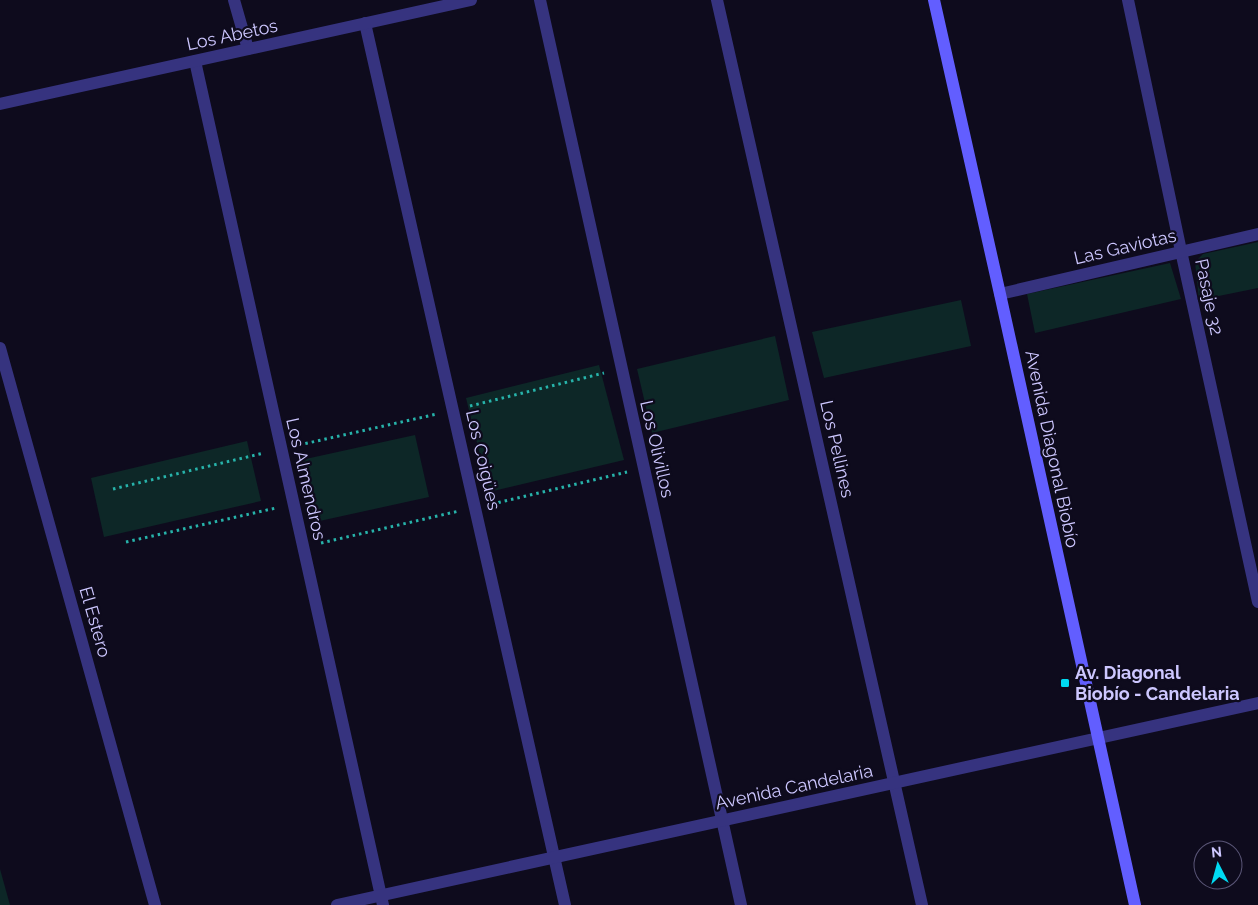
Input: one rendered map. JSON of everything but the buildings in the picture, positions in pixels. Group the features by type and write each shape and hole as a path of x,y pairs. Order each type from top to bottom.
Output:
{"main road":[{"name":"Avenida Diagonal Biobío","path":"934,0 1135,905"}],"street":[{"path":"234,0 248,49"},
{"name":"Los Abetos","path":"0,104 471,0"},
{"name":"Los Olivillos","path":"540,0 741,905"},
{"name":"Los Pellines","path":"717,0 922,905"},
{"name":"Pasaje 32","path":"1128,0 1258,602"},
{"name":"Los Coigües","path":"365,23 565,905"},
{"name":"Los Almendros","path":"195,61 382,900"},
{"name":"Las Gaviotas","path":"1000,294 1258,234"},
{"name":"El Estero","path":"0,348 155,905"},
{"name":"Avenida Candelaria","path":"337,905 382,900 554,857 1258,703"}],"path":[{"path":"113,489 622,369"},
{"path":"126,542 294,504"}],"green space":[{"path":"1258,242 1258,288 1199,300 1195,262 1203,254"},
{"path":"1170,263 1181,299 1035,333 1027,294"},
{"path":"961,300 971,346 824,378 812,332"},
{"path":"775,336 789,400 652,433 637,369"},
{"path":"599,365 624,460 489,492 466,398"},
{"path":"415,435 429,497 315,522 301,460"},
{"path":"247,441 261,501 104,537 91,478"},
{"path":"0,869 10,905 0,905"}],"place":[{"name":"Av. Diagonal Biobío - Candelaria","path":"1065,683"}]}
